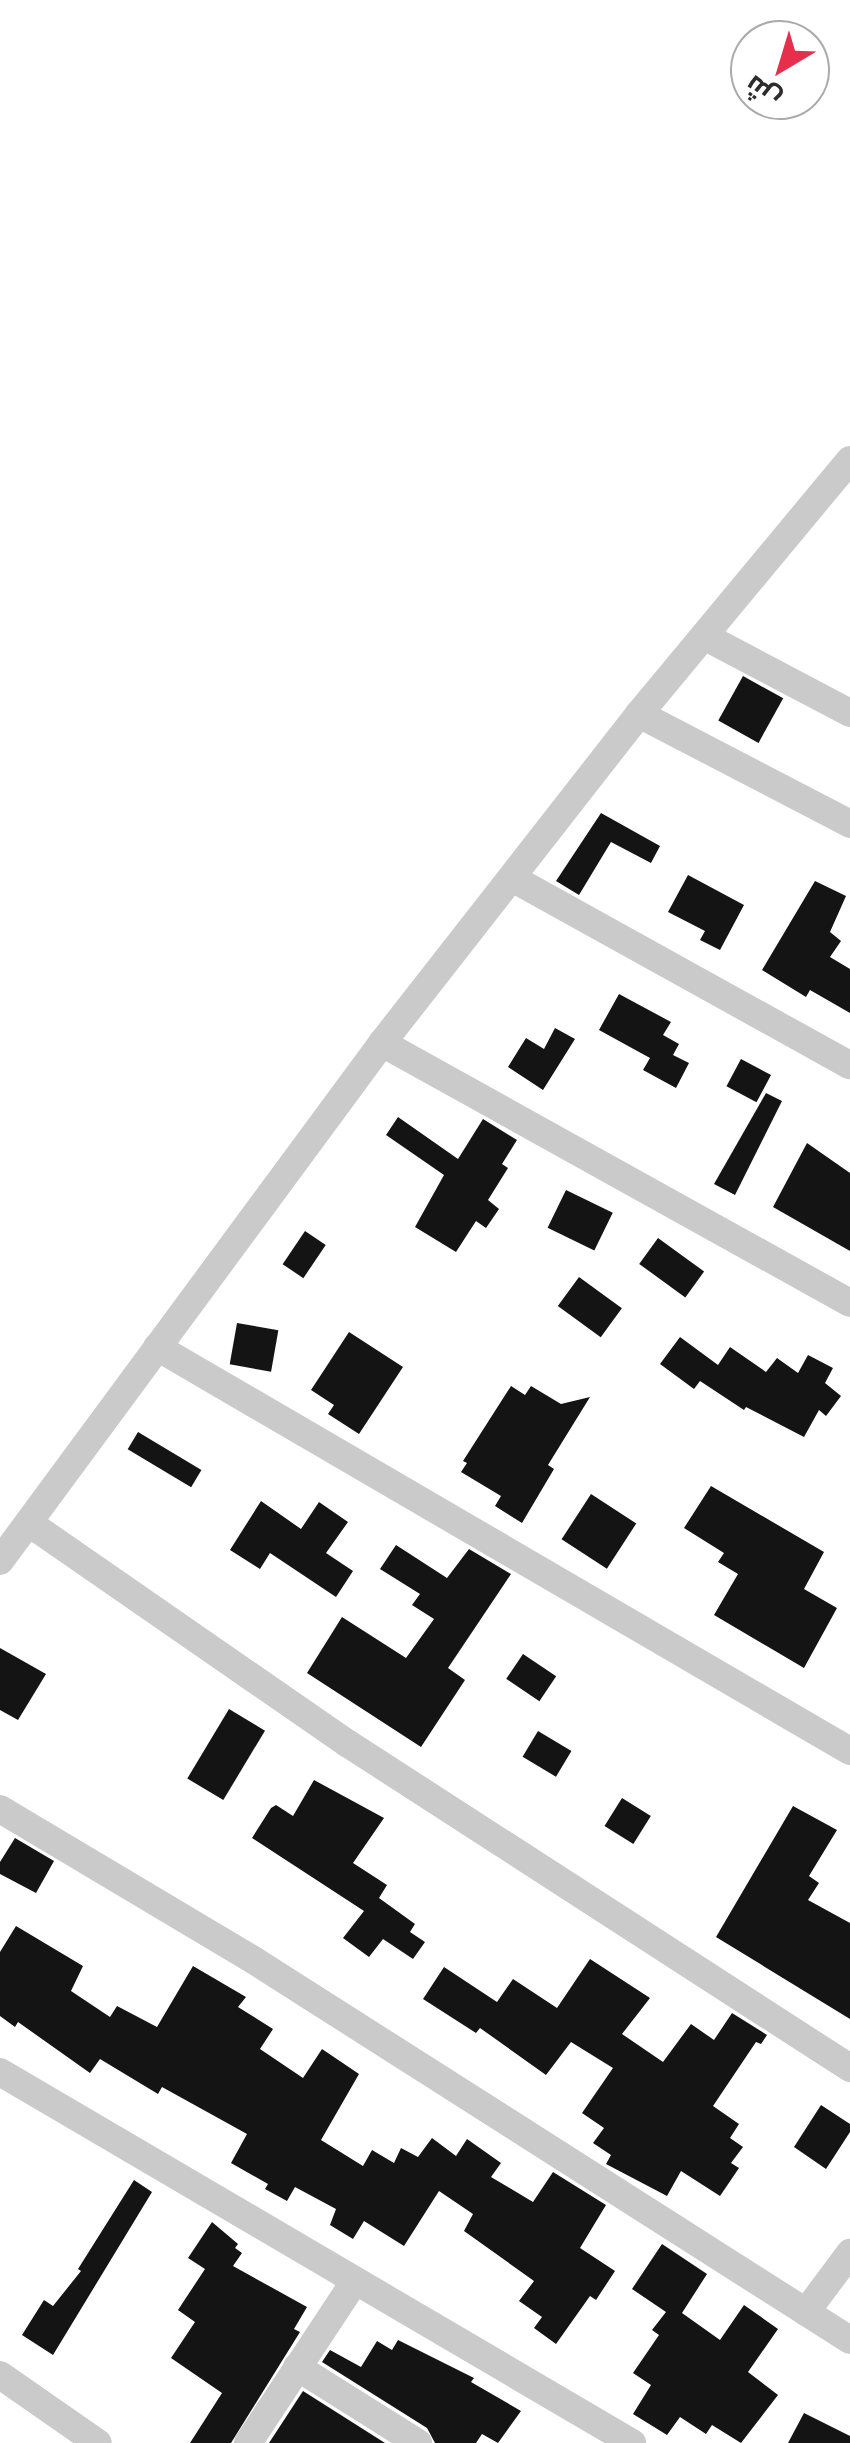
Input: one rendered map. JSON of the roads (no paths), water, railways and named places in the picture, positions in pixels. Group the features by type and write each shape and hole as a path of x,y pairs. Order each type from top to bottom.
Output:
{"street":[{"path":"0,1561 382,1042 638,714 850,460"},
{"path":"704,636 850,713"},
{"path":"638,714 850,824"},
{"path":"512,878 850,1065"},
{"path":"382,1042 850,1303"},
{"path":"156,1347 850,1751"},
{"path":"28,1523 347,1743 850,2068"},
{"path":"0,1809 255,1960 850,2340"},
{"path":"0,2072 632,2443"},
{"path":"806,2312 850,2254"},
{"path":"248,2443 356,2281"},
{"path":"297,2367 418,2443"},
{"path":"0,2375 98,2443"}]}
